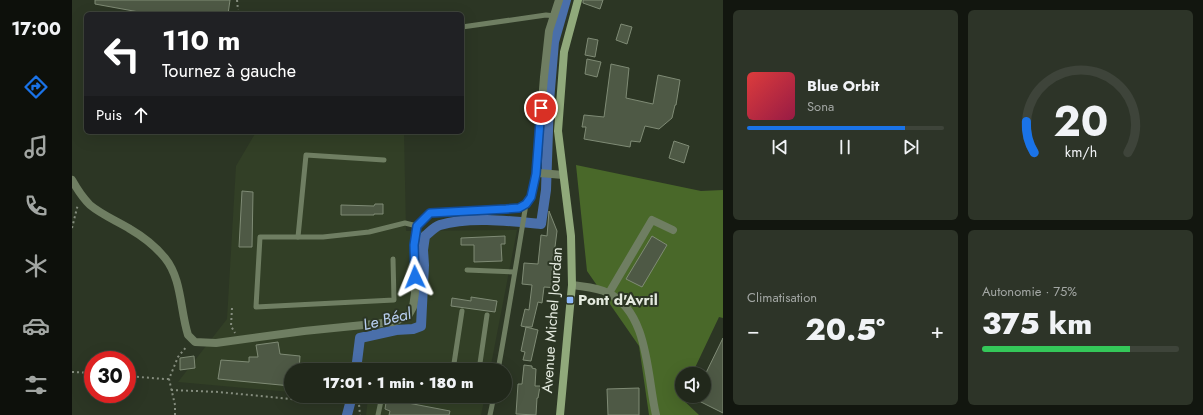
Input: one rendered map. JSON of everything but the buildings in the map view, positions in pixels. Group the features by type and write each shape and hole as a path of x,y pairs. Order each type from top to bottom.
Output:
{"main road":[{"name":"Avenue Michel Jourdan","path":"560,415 572,285 571,236 558,131 564,52 578,0"}],"street":[{"path":"72,180 81,194 91,205 131,230 151,245 166,259 174,274 186,328 191,340 198,343 216,343 238,339 393,322 408,316 414,307 416,293 414,245 417,226 430,213 519,208 526,204 531,197 538,173 543,85 549,31 559,0"},
{"path":"538,173 563,175"},
{"path":"609,293 652,220 673,230"},
{"path":"572,285 598,289 609,293 622,303 634,319 645,347 656,415"}],"lane":[{"path":"464,27 546,15 555,16"},
{"path":"298,237 306,155 384,160"},
{"path":"499,363 514,272 523,230 526,204"},
{"path":"393,259 394,300 256,307 260,237 323,237 369,232 405,223 417,226"},
{"path":"467,270 514,272"},
{"path":"454,363 462,311"},
{"path":"480,363 487,314"},
{"path":"378,415 381,403"},
{"path":"490,415 493,403"}],"path":[{"path":"237,0 238,10"},
{"path":"72,228 81,194"},
{"path":"232,308 232,326 238,339"},
{"path":"175,415 175,405 169,378 178,357 191,340"},
{"path":"72,372 84,373"},
{"path":"136,377 169,378"},
{"path":"172,390 219,392 311,401 356,402 359,404 360,415"}],"shaded area":[{"path":"255,134 404,134 406,231 517,230 491,363 284,363 284,391 178,382 227,319 236,166"},
{"path":"368,403 484,403 481,415 366,415"}],"green space":[{"path":"576,165 701,191 723,190 723,318 719,317 695,367 675,367 675,403 686,403 699,415 649,415 639,346 587,271"}],"waterway":[{"name":"Le Béal","path":"357,363 360,338 396,330 413,329 421,326 424,265 423,250 425,236 434,229 440,225 451,222 477,220 541,224 546,190 549,101 554,42 566,0"},
{"name":"Le Béal","path":"347,415 350,403"}],"place":[{"name":"Pont d'Avril","path":"570,300"}],"route":[{"path":"415,277 414,245 417,226 430,213 519,208 526,204 531,197 536,174 541,108"}]}
